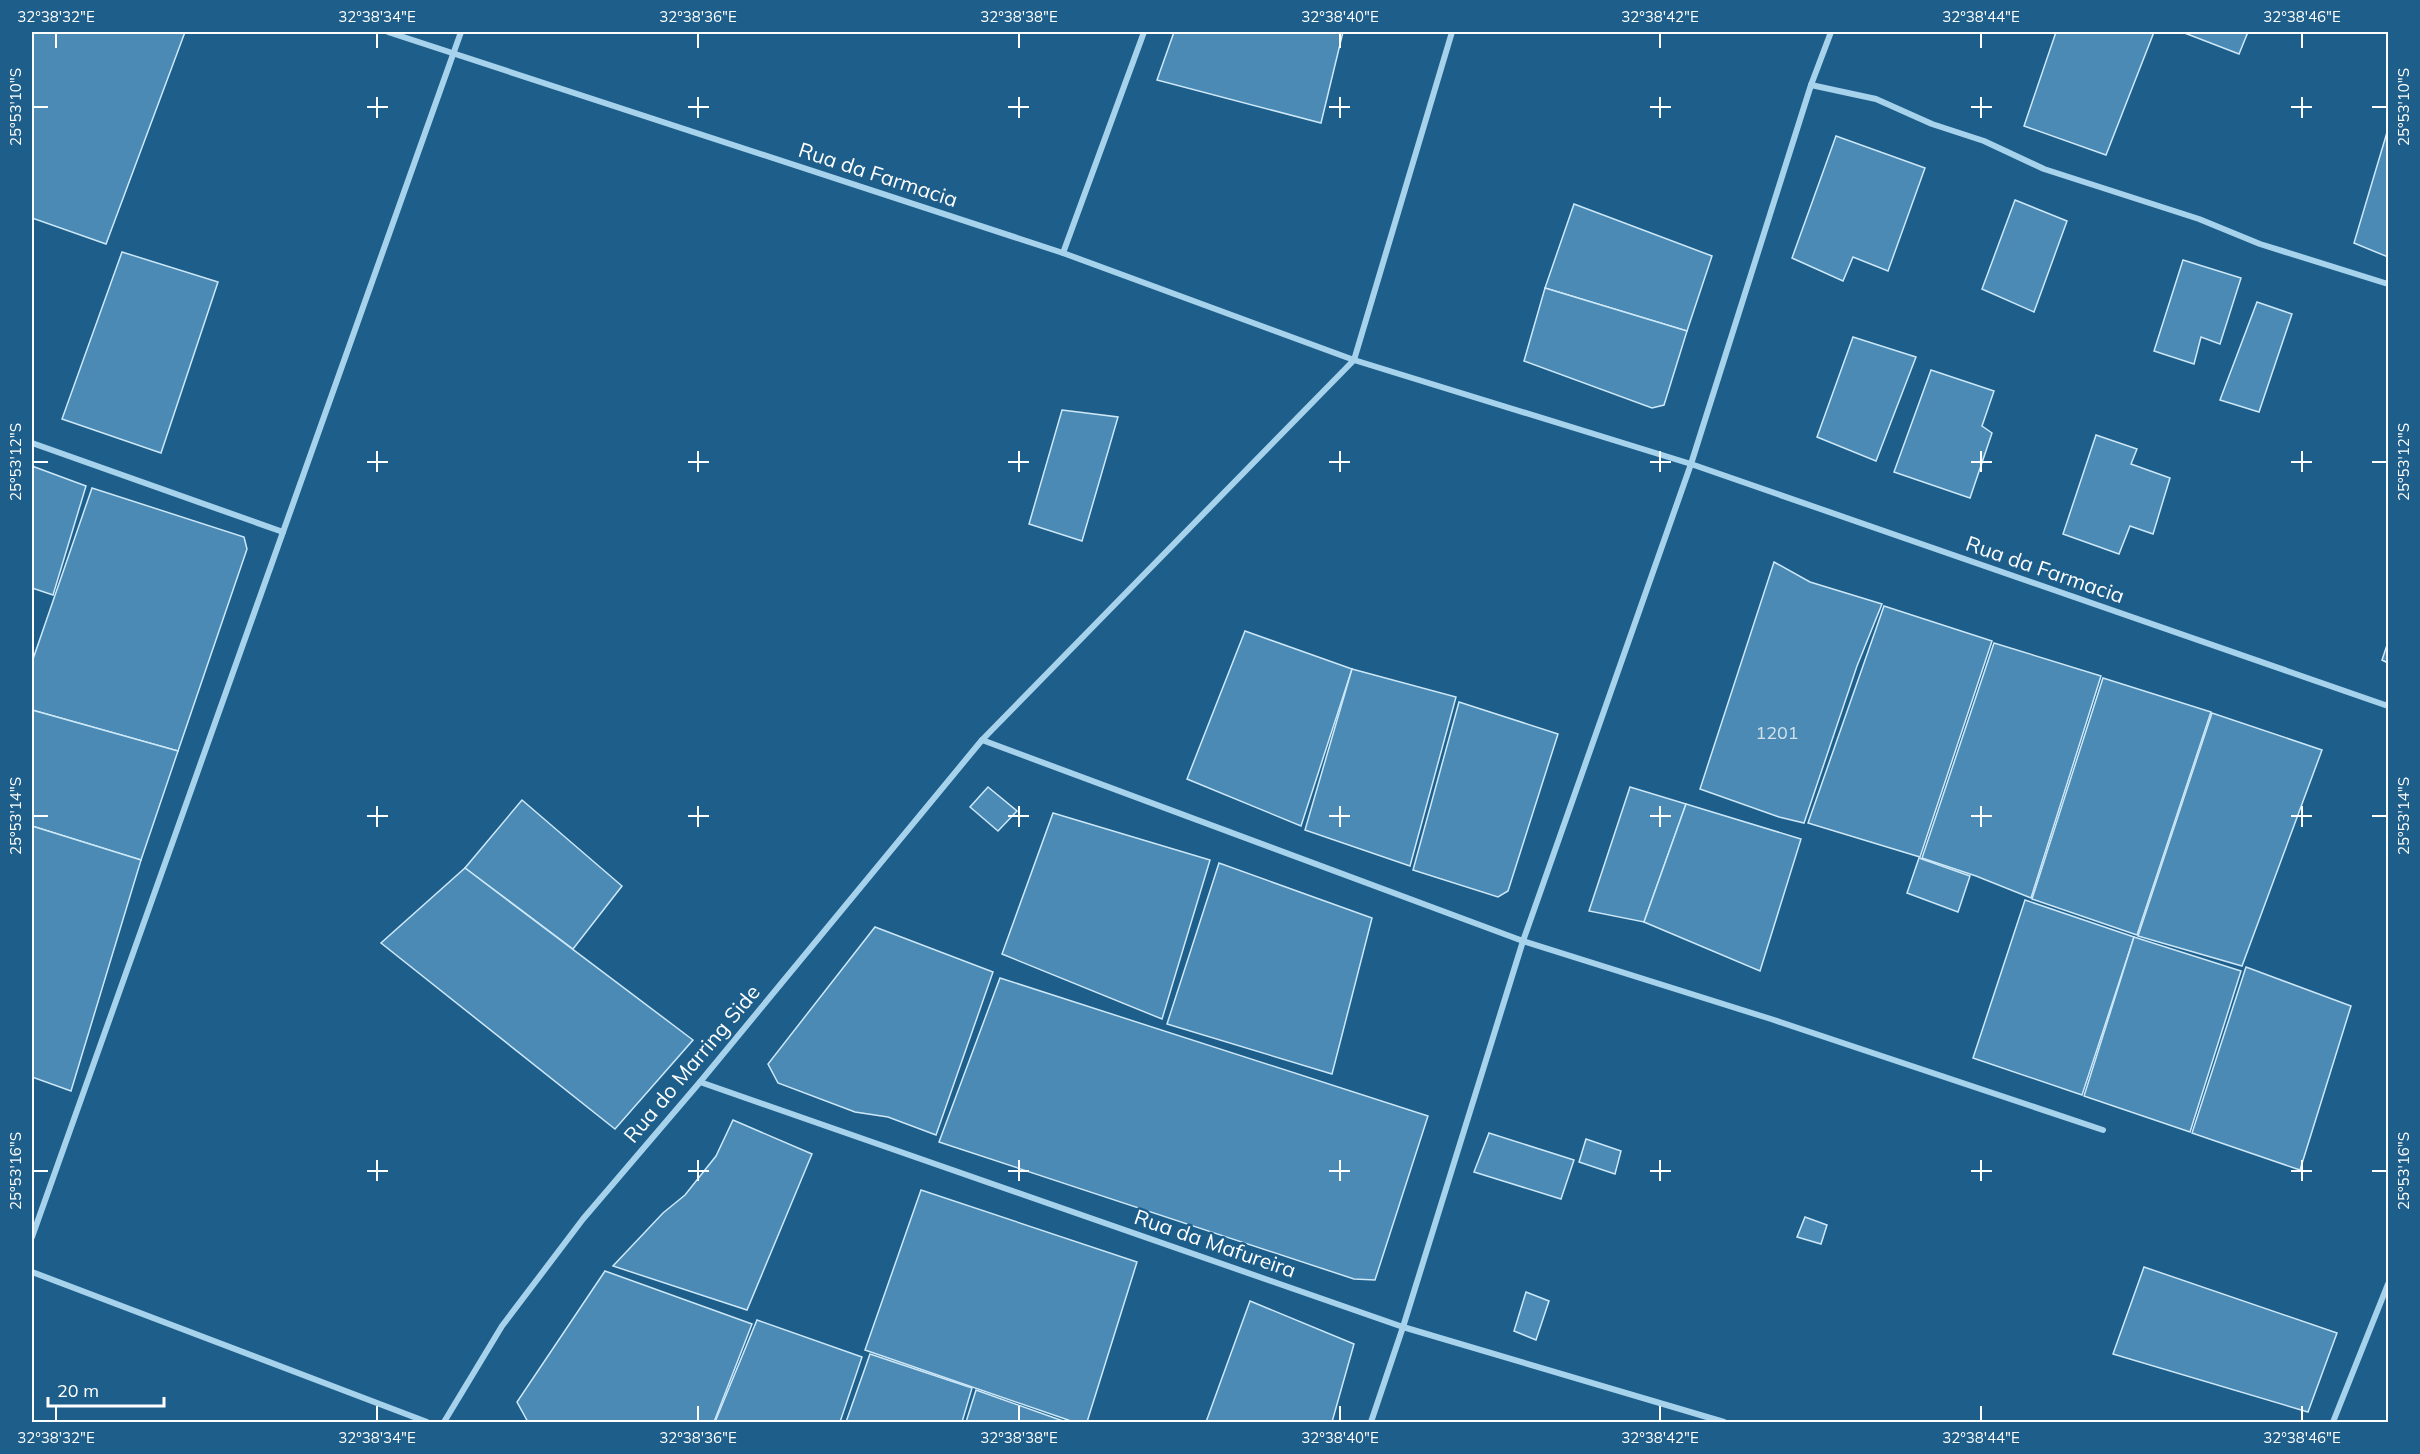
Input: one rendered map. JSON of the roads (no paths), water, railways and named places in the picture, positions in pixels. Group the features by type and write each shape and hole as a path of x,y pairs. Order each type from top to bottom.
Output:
{"street":[{"name":"Rua da Farmacia","path":"388,32 1063,253 1354,360 1691,464 2388,706"},
{"path":"32,1237 461,32"},
{"path":"1063,253 1144,32"},
{"path":"1354,360 1452,32"},
{"path":"1371,1422 1403,1328 1523,941 1691,464 1811,85 1831,32"},
{"path":"1811,85 1876,99 1932,124 1984,141 2044,169 2199,219 2260,244 2388,284"},
{"name":"Rua do Marring Side","path":"444,1422 501,1326 583,1219 700,1082 982,740 1354,360"},
{"path":"32,443 283,532"},
{"path":"982,740 1523,941 1771,1018 2103,1130"},
{"name":"Rua da Mafureira","path":"700,1082 1403,1328 1724,1422"},
{"path":"32,1272 427,1422"},
{"path":"2333,1422 2388,1284"}]}
